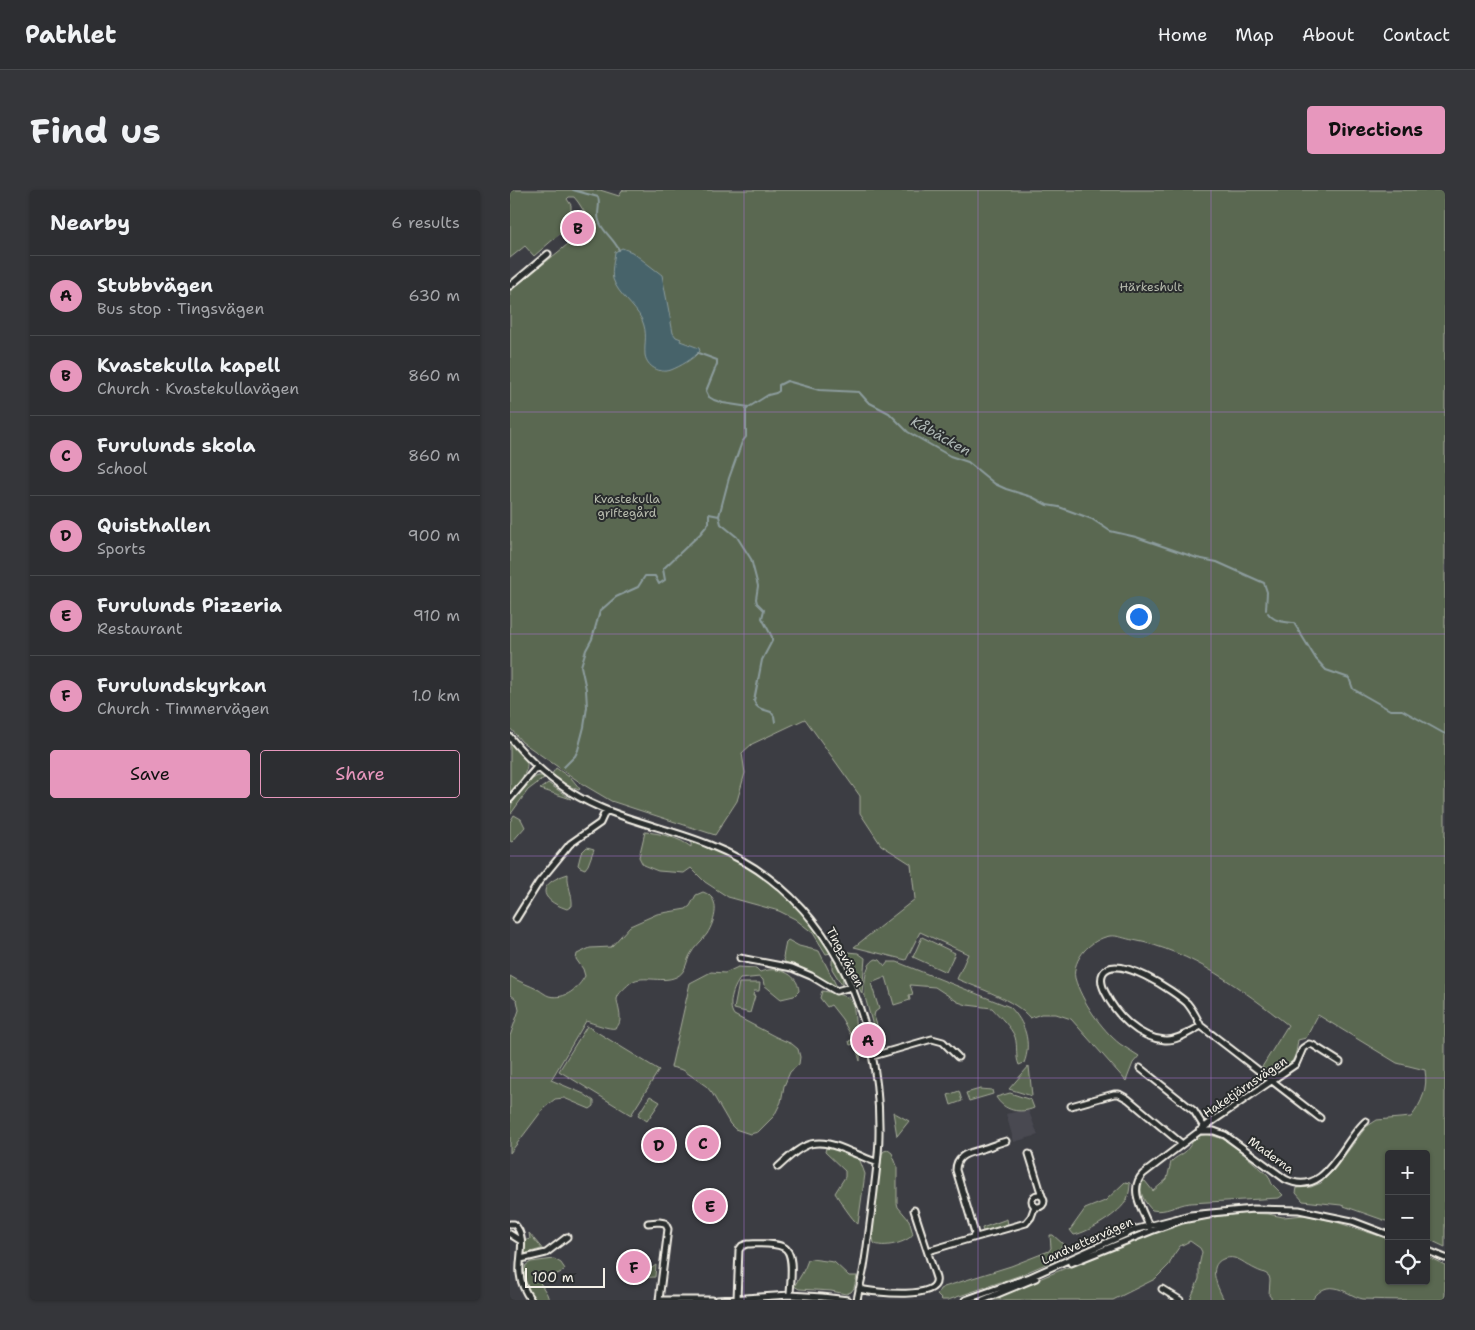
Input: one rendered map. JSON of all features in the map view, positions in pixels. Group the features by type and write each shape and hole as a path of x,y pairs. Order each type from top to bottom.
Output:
{"street":[{"path":"510,286 548,254"},
{"name":"Tingsvägen","path":"510,737 537,767 571,792 606,810 708,844 740,858 760,870 793,898 816,924 831,947 851,988 873,1056 878,1091 877,1162 864,1265 856,1300"},
{"path":"510,799 537,767"},
{"path":"516,919 539,882 556,860 575,840 600,823 606,810"},
{"path":"740,958 786,966 800,971 836,991 851,988"},
{"path":"1201,1026 1172,1040 1141,1032 1124,1020 1113,1006 1103,988 1101,980 1103,973 1108,968 1118,967 1165,985 1190,1007 1201,1026 1320,1118"},
{"path":"873,1056 932,1039 943,1042 958,1057"},
{"name":"Haketjärnsvägen","path":"1151,1231 1138,1201 1136,1191 1137,1181 1143,1174 1204,1127 1296,1064 1303,1048 1309,1044 1340,1062"},
{"name":"Haketjärnsvägen","path":"1140,1068 1194,1111 1204,1127"},
{"path":"1071,1106 1110,1094 1119,1094 1128,1099 1182,1144"},
{"name":"Maderna","path":"1199,1131 1214,1131 1225,1135 1285,1179 1304,1183 1315,1180 1325,1173 1366,1121"},
{"path":"974,1236 956,1170 957,1162 968,1153 1006,1141"},
{"path":"778,1167 800,1147 815,1142 831,1144 877,1162"},
{"path":"1029,1154 1044,1199 1043,1204 1035,1206"},
{"path":"928,1251 974,1236 1026,1223 1031,1217 1035,1206 1032,1202 1033,1198 1037,1195 1042,1196"},
{"name":"Landvettervägen","path":"965,1300 1030,1277 1149,1225 1190,1214 1253,1209 1299,1210 1352,1221 1385,1233"},
{"path":"859,1289 897,1296 930,1294 935,1290 937,1283 914,1210"},
{"name":"Landvettervägen","path":"983,1300 1151,1231 1182,1220 1222,1212"},
{"path":"648,1223 662,1222 668,1229 661,1300 712,1300"},
{"path":"510,1224 514,1224 518,1228 521,1241 519,1270 521,1282 531,1300"},
{"path":"510,1234 521,1241"},
{"path":"520,1259 546,1253 567,1238"},
{"path":"737,1299 739,1250 747,1244 781,1246 787,1250 791,1259 790,1296"},
{"path":"1430,1252 1445,1258"},
{"path":"1162,1289 1180,1300"},
{"path":"717,1300 790,1296 848,1300"}],"shaded area":[{"path":"1028,1109 1038,1135 1014,1142 1006,1114"}],"green space":[{"path":"510,190 600,190 619,196 623,190 1445,190 1445,1247 1430,1240 1430,1150 1385,1150 1385,1221 1341,1205 1303,1201 1296,1193 1297,1188 1311,1187 1321,1183 1334,1170 1366,1127 1377,1120 1411,1117 1421,1101 1426,1083 1425,1070 1397,1063 1318,1015 1306,1038 1298,1040 1294,1058 1291,1062 1272,1075 1262,1067 1288,1025 1253,998 1196,962 1155,945 1116,936 1103,938 1086,948 1075,967 1075,978 1082,996 1099,1023 1120,1044 1139,1056 1133,1063 1126,1081 1071,1019 1056,1014 1041,1014 1030,1018 1006,1000 957,979 968,954 920,932 906,960 854,947 915,899 911,864 881,845 860,813 860,796 805,719 752,744 742,753 745,773 737,801 715,835 611,801 584,785 522,742 510,728 510,291 589,227 591,222 574,197 569,197 567,199 571,205 571,214 566,217 570,225 534,256 525,246 510,258"},
{"path":"510,742 523,755 527,764 522,778 510,792"},
{"path":"556,768 572,779 580,789 566,785 552,774"},
{"path":"538,776 544,778 528,790 510,815 512,803 518,792"},
{"path":"548,783 571,799 540,789"},
{"path":"514,815 521,819 525,827 512,842 510,841 510,822"},
{"path":"645,832 670,836 691,847 691,840 733,858 753,870 772,883 805,916 831,953 826,954 813,933 795,919 779,911 728,897 705,882 691,868 684,873 658,871 643,865 639,857"},
{"path":"587,847 594,849 585,869 578,865 581,853"},
{"path":"568,874 572,906 567,909 550,901 545,891 551,882"},
{"path":"703,892 713,899 715,904 714,917 707,934 692,952 682,973 670,979 639,979 629,984 617,999 620,1018 618,1026 610,1028 586,1021 551,1080 584,1094 594,1101 594,1106 590,1109 564,1098 555,1099 544,1108 510,1153 510,1036 519,1010 517,1000 510,994 510,976 549,996 566,995 579,985 585,976 583,969 576,959 577,954 590,948 611,947 630,926 657,914 686,909 690,906 696,895"},
{"path":"922,937 955,953 946,972 913,957"},
{"path":"788,940 799,946 819,951 837,987 809,971 785,962 783,957"},
{"path":"843,953 858,953 865,958 862,994"},
{"path":"834,958 842,974 842,985 832,969 832,960"},
{"path":"876,959 880,960 885,966 888,962 897,962 1010,1007 1020,1019 1026,1033 1027,1048 1024,1063 1019,1065 1013,1033 992,1008 958,1002 935,987 910,985 913,994 909,995 910,1000 894,1005 886,977 871,983 879,1009 875,1012 874,1016 883,1043 878,1044 865,997 867,970"},
{"path":"738,967 756,968 760,972 779,970 785,972 795,979 799,991 794,996 781,999 764,985 760,977 740,979 733,992 731,1006 734,1015 792,1044 798,1049 800,1057 799,1064 790,1072 784,1086 781,1102 774,1116 758,1132 750,1134 735,1129 730,1124 706,1086 683,1070 671,1067 690,983 711,972 725,973"},
{"path":"739,983 760,983 759,991 754,991 753,996 755,996 750,1013 734,1009"},
{"path":"822,991 844,996 851,1001 861,1045 860,1061 855,1044 850,1045 849,1041 853,1039 842,1019 831,1005 827,1007 820,998"},
{"path":"587,1026 659,1070 631,1115 559,1071"},
{"path":"1029,1066 1032,1096 1009,1089"},
{"path":"980,1089 992,1090 993,1094 969,1101 966,1093"},
{"path":"959,1091 962,1101 951,1105 948,1095"},
{"path":"1010,1093 1031,1100 1034,1108 1023,1111 1013,1110 999,1102 996,1097"},
{"path":"650,1096 660,1102 647,1121 638,1115"},
{"path":"893,1112 909,1121 897,1136"},
{"path":"1207,1134 1232,1144 1268,1175 1272,1184 1283,1195 1279,1198 1190,1203 1167,1210 1152,1210 1143,1197 1141,1190 1142,1182 1145,1181 1153,1191 1167,1179 1171,1162 1185,1152 1196,1138"},
{"path":"830,1147 859,1158 865,1174 858,1224 835,1193 845,1177 845,1171 825,1152 826,1148"},
{"path":"888,1150 892,1153 897,1166 898,1207 909,1220 913,1234 900,1242 877,1245 874,1243 872,1234 881,1155 884,1151"},
{"path":"1125,1182 1130,1183 1129,1193 1124,1204 1112,1216 1096,1226 1074,1235 1070,1230 1085,1209 1105,1201"},
{"path":"1245,1213 1283,1217 1305,1215 1333,1221 1385,1238 1385,1285 1430,1285 1430,1258 1445,1265 1445,1300 1363,1299 1338,1289 1327,1288 1312,1300 1273,1300 1269,1295 1269,1276 1239,1260 1231,1258 1223,1259 1215,1267 1215,1278 1224,1300 1190,1300 1199,1279 1202,1252 1200,1248 1190,1241 1180,1246 1169,1265 1155,1279 1113,1300 988,1300 1163,1228 1191,1220"},
{"path":"1007,1219 1008,1225 983,1232 982,1228"},
{"path":"529,1233 544,1251 541,1249 525,1255 523,1241 530,1239"},
{"path":"1050,1235 1053,1235 1063,1244 1056,1254 1055,1260 1018,1276 948,1300 942,1300 937,1295 940,1289 944,1287 1011,1266 1049,1251 1051,1248"},
{"path":"554,1259 561,1263 565,1269 539,1281 549,1300 534,1300 525,1283 526,1265 531,1262"},
{"path":"808,1260 834,1262 849,1276 857,1276 854,1288 846,1294 799,1289 794,1286"},
{"path":"656,1265 655,1277 638,1278"}],"water":[{"path":"622,248 632,252 662,275 673,333 681,339 680,341 699,348 700,351 694,357 671,370 658,370 648,363 645,355 645,334 642,320 615,285 612,269 615,252"}],"waterway":[{"path":"573,190 598,197 599,221 619,250"},
{"name":"Kåbäcken","path":"698,353 717,360 706,391 709,397 714,400 749,407 768,395 779,391 779,385 787,381 819,390 859,392 868,402 889,413 908,432 950,456 968,462 995,484 1032,497 1047,505 1059,507 1092,519 1110,531 1136,537 1197,558 1217,562 1264,583 1267,592 1266,610"},
{"path":"748,408 746,410 746,437 742,442 729,478 719,516 721,524 737,537 751,559 758,586 757,603 764,610 762,618 772,637 772,641 762,660 754,701 759,708 771,712 775,722"},
{"path":"564,767 575,756 584,727 587,707 586,689 581,666 592,639 600,611 616,597 638,587 645,576 655,576 659,584 665,580 663,569 700,534 709,523 709,514 719,516"},
{"path":"1268,613 1276,620 1294,623 1316,659 1326,670 1349,678 1353,689 1390,710 1402,710 1445,734"}],"place":[{"name":"Kvastekulla kapell","path":"578,228"},
{"name":"Stubbvägen","path":"868,1040"},
{"name":"Furulunds skola","path":"703,1143"},
{"name":"Quisthallen","path":"659,1145"},
{"name":"Furulunds Pizzeria","path":"710,1206"},
{"name":"Furulundskyrkan","path":"634,1267"}],"park label":[{"name":"Härkeshult","path":"1151,287"},
{"name":"Kvastekulla griftegård","path":"627,506"}]}
